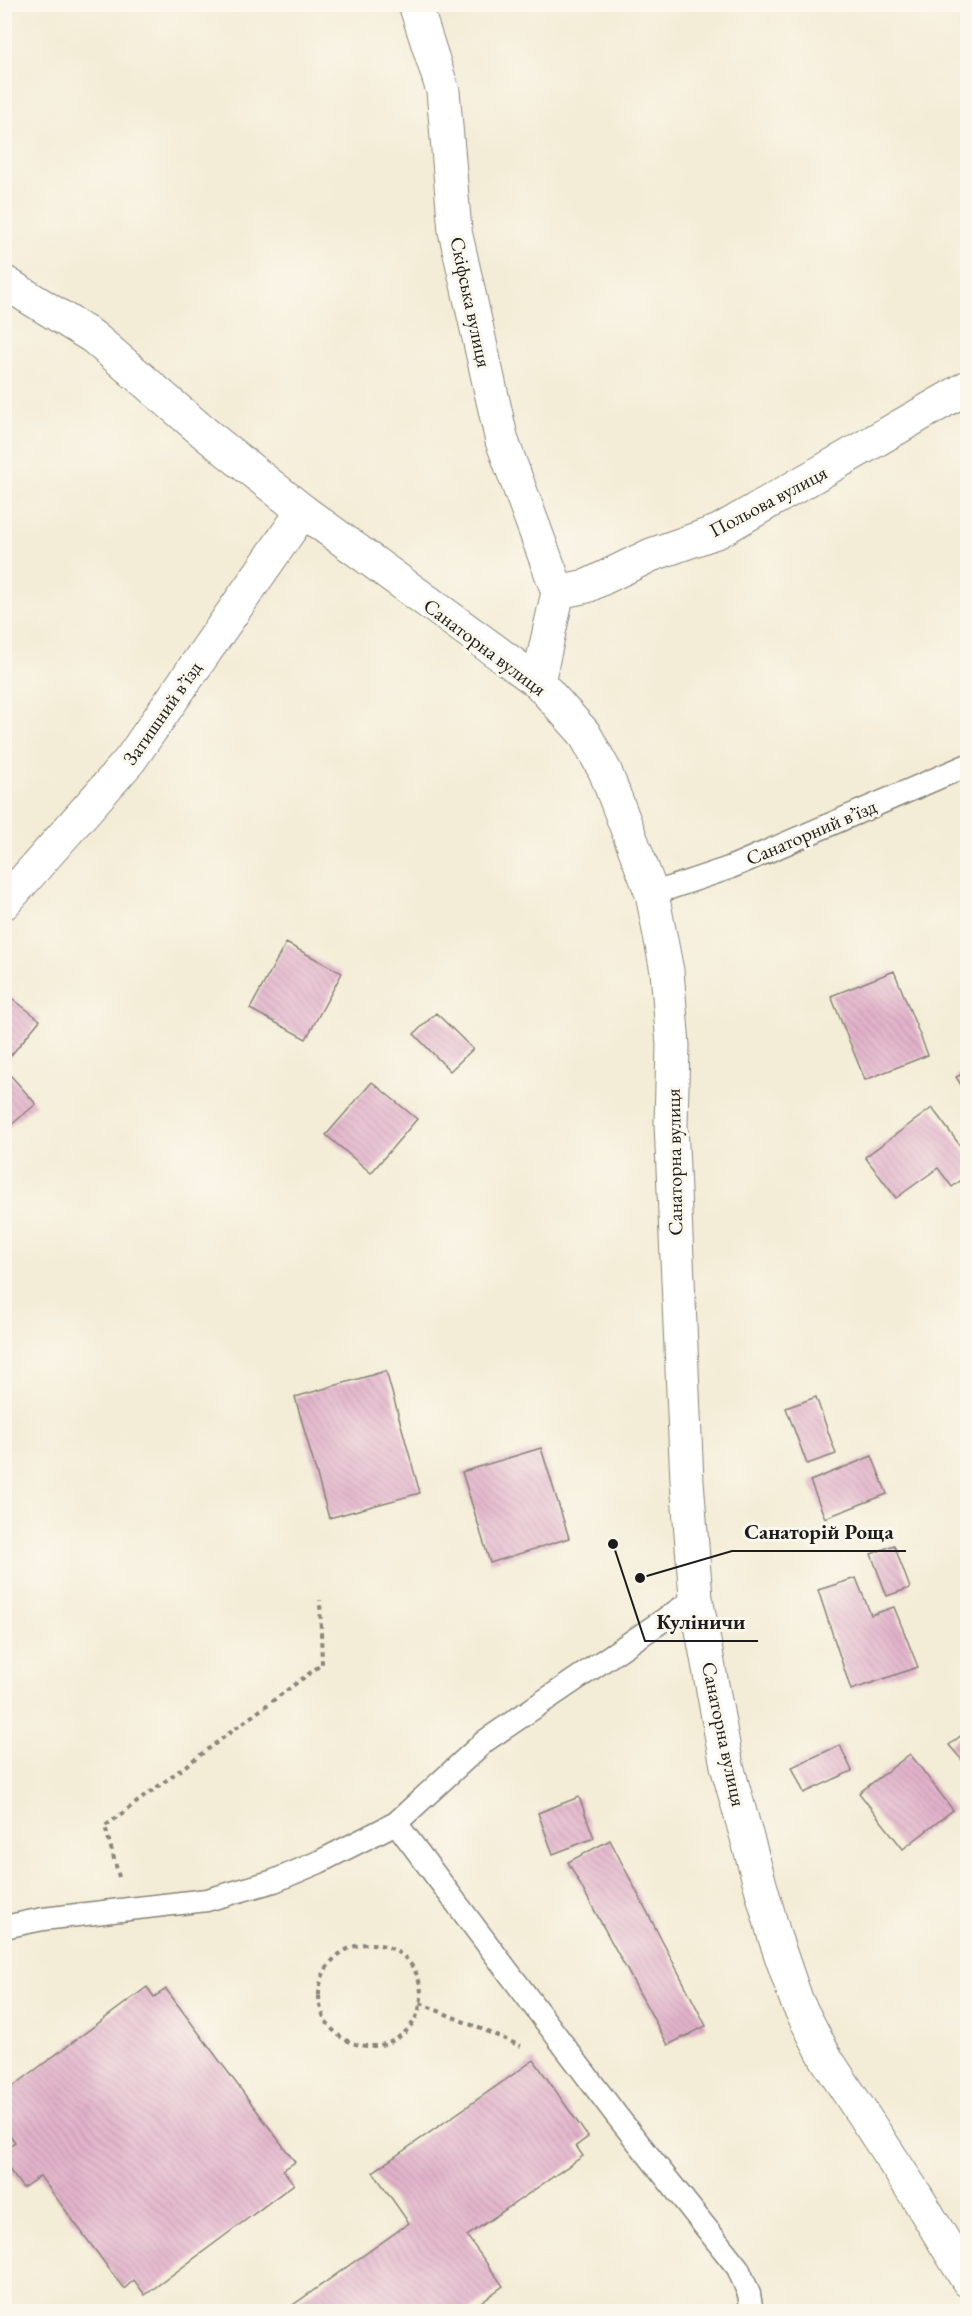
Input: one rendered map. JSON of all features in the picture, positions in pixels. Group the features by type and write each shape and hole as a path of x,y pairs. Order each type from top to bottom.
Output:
{"street":[{"name":"Скіфська вулиця","path":"415,4 443,91 455,231 502,441 558,592"},
{"name":"Санаторна вулиця","path":"4,282 93,337 207,435 303,512 538,682 584,733 604,771 652,894 667,971 673,1045 671,1124 679,1336 696,1598 727,1766 775,1938 797,2002 827,2060 917,2197 968,2281"},
{"name":"Польова вулиця","path":"558,592 587,586 651,555 719,531 968,387"},
{"name":"Затишний в’їзд","path":"4,903 130,760 303,512"},
{"path":"538,682 558,592"}],"lane":[{"name":"Санаторний в’їзд","path":"652,894 729,868 968,765"},
{"path":"4,1927 43,1919 207,1900 274,1881 319,1862 396,1823 485,1741 696,1598"},
{"path":"396,1823 618,2116 738,2268 749,2294 752,2312"}],"path":[{"path":"128,1910 105,1826 322,1664 320,1600"},
{"path":"363,1944 381,1944 398,1952 411,1964 419,1980 420,2002 417,2015 407,2029 393,2040 376,2045 358,2045 342,2037 329,2025 320,2009 318,1992 322,1974 332,1960 346,1949 363,1944"},
{"path":"420,2002 525,2047"}],"building":[{"path":"286,943 342,973 306,1039 250,1009"},
{"path":"894,971 928,1055 865,1080 831,996"},
{"path":"4,992 40,1020 8,1059 4,1057"},
{"path":"436,1013 473,1049 450,1071 414,1034"},
{"path":"4,1068 36,1104 4,1131"},
{"path":"968,1071 968,1096 956,1077"},
{"path":"372,1082 417,1119 371,1173 326,1135"},
{"path":"932,1108 968,1156 968,1175 952,1187 938,1168 896,1198 865,1157"},
{"path":"386,1371 420,1493 329,1518 295,1397"},
{"path":"816,1397 836,1454 807,1464 786,1408"},
{"path":"541,1448 569,1538 490,1563 462,1472"},
{"path":"872,1456 887,1494 825,1518 810,1481"},
{"path":"894,1545 910,1588 887,1596 871,1554"},
{"path":"856,1578 871,1615 894,1607 918,1667 851,1690 818,1590"},
{"path":"968,1730 968,1767 949,1745"},
{"path":"840,1745 852,1771 804,1793 792,1767"},
{"path":"910,1754 953,1810 903,1849 859,1793"},
{"path":"579,1797 594,1838 553,1854 538,1813"},
{"path":"610,1840 706,2026 668,2045 568,1862"},
{"path":"147,1987 154,1997 166,1989 295,2162 283,2170 294,2184 145,2295 134,2280 124,2289 40,2176 23,2188 4,2163 4,2149 15,2142 5,2128 4,2093"},
{"path":"534,2060 588,2137 576,2146 583,2156 467,2236 503,2286 467,2312 283,2312 409,2223 373,2172"}],"place":[{"name":"Куліничи","path":"613,1544"},
{"name":"Санаторій Роща","path":"640,1578"}]}
